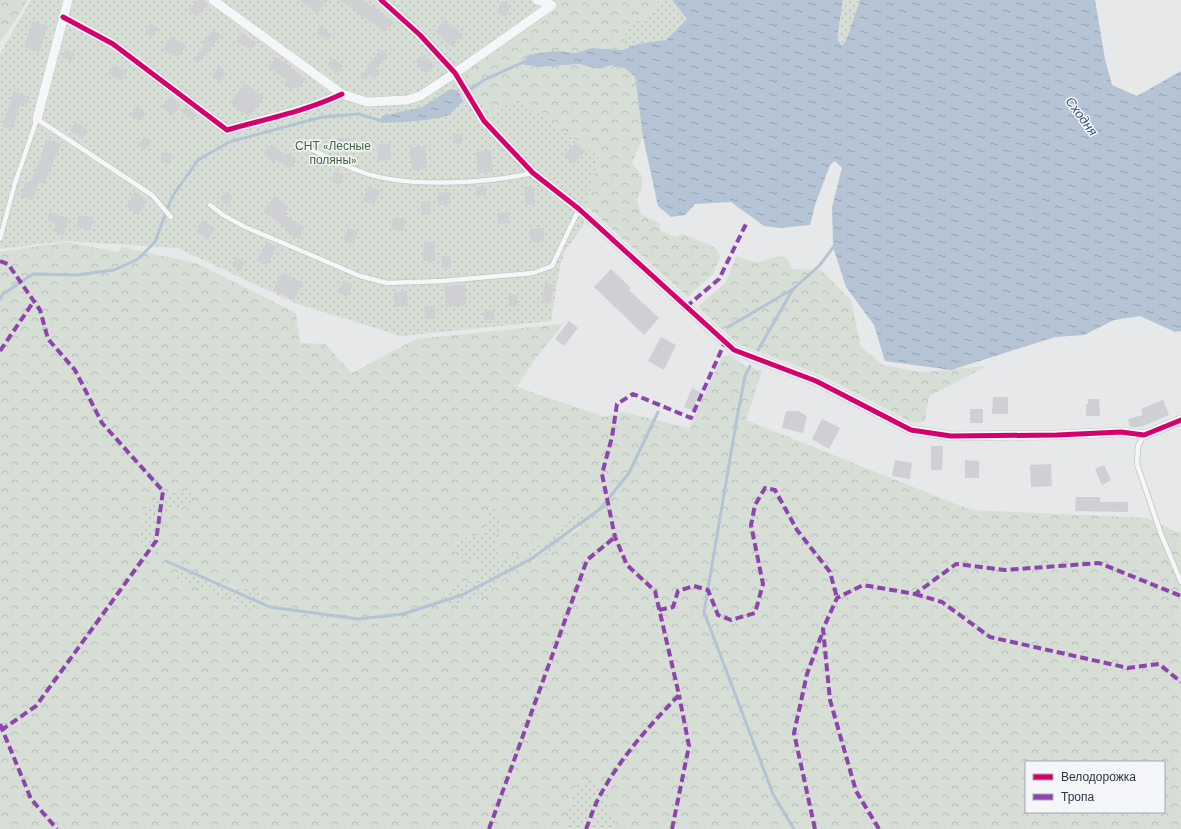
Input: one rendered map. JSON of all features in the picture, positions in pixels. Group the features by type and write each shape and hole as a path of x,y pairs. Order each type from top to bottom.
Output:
{"street":[{"path":"37,119 68,0"},
{"path":"214,0 342,94 367,102 407,100 420,96 552,5 536,0"},
{"path":"381,0 420,34 455,73 484,121 534,173 579,209 734,350 816,381 911,430 951,436 1057,435 1121,432 1144,435 1181,420"},
{"path":"63,17 113,44 227,130 294,112 327,101 342,94"}],"lane":[{"path":"0,239 15,183 37,119 152,195 171,216"},
{"path":"298,143 360,172 406,182 456,182 515,177 534,173"},
{"path":"210,205 223,215 245,227 360,276 387,282 442,281 525,274 552,266 579,209"},
{"path":"1144,435 1138,446 1137,464 1161,534 1181,582"}],"green space":[{"path":"0,0 27,0 21,12 0,42"},
{"name":"СНТ «Лесные поляны»","path":"31,0 543,0 556,6 516,98 598,155 583,226 565,251 560,266 551,321 401,336 295,303 178,248 65,241 0,249 0,54"},
{"path":"543,0 659,0 653,13 628,26 622,50 592,48 576,53 553,51 527,55 524,65 541,67 579,64 599,69 612,65 626,69 635,77 643,137 632,163 642,176 642,189 637,200 641,214 659,223 661,231 675,237 683,234 716,248 720,257 713,274 688,297 587,207 598,155 516,98 490,118 464,73 556,6"},
{"path":"659,0 672,0 687,19 666,40 638,44 622,50 628,26 653,13"},
{"path":"843,0 860,0 846,41 842,46 837,40"},
{"path":"66,242 118,252 122,247 196,263 296,313 300,343 325,344 352,373 416,339 563,324 535,359 517,387 605,417 623,412 689,428 722,357 730,355 745,366 762,371 746,420 971,510 1148,518 1172,530 1181,532 1181,829 619,829 595,779 578,785 568,809 569,829 0,829 0,252","holes":["191,490 192,501 183,507 172,507 162,527 160,549 150,557 142,547 140,535 144,513 149,503 168,492","491,503 503,522 495,542 496,552 502,562 512,560 532,550 577,514 589,515 585,525 560,541 544,557 514,571 480,598 448,607 444,597 450,587 472,581 480,575 481,563 471,559 460,558 456,548 460,538 477,535 486,528 489,524 487,513","180,570 212,579 221,585 260,590 261,602 255,611 242,609 227,598 213,597 205,589 173,578"]},
{"path":"737,256 757,263 779,256 787,258 792,269 821,270 851,300 861,347 883,365 920,372 987,366 929,396 925,421 913,423 819,374 738,344 698,307 725,283"},
{"path":"191,490 193,501 183,507 172,507 160,538 160,549 150,557 142,547 140,535 144,513 149,503 168,492"},
{"path":"492,503 503,522 495,542 495,553 542,543 577,514 589,514 585,525 577,528 544,557 514,571 480,598 448,607 444,597 450,587 472,581 471,559 460,558 456,548 460,538 472,537 489,524 487,513"},
{"path":"179,569 212,579 221,586 260,590 261,602 255,611 243,610 235,602 213,597 205,589 172,578"},
{"path":"595,779 619,829 569,829 568,809 578,784"}],"water":[{"name":"Сходня","path":"672,0 843,0 837,39 842,46 846,41 860,0 1095,0 1105,59 1112,85 1137,96 1181,71 1181,331 1175,332 1140,316 1114,320 1084,335 1055,337 951,370 885,361 874,325 846,287 833,247 832,207 842,168 835,161 830,165 815,205 810,225 780,228 764,226 731,202 695,204 685,215 671,217 658,206 643,137 635,77 626,69 612,65 599,69 579,64 541,67 524,65 527,55 553,51 576,53 592,48 622,50 638,44 666,40 687,19"},
{"path":"451,89 458,91 463,101 450,114 437,118 416,121 380,122 382,116 422,107"}],"building":[{"path":"197,0 203,0 208,4 197,17 189,10"},
{"path":"300,0 328,0 317,14"},
{"path":"340,0 363,0 394,22 385,32"},
{"path":"502,1 511,6 505,17 496,12"},
{"path":"445,19 463,35 452,47 435,31"},
{"path":"33,21 48,26 39,52 24,47"},
{"path":"151,23 158,28 152,37 145,32"},
{"path":"320,26 332,35 327,41 316,32"},
{"path":"213,30 221,36 198,63 194,59 204,45 202,43"},
{"path":"243,33 256,43 250,50 237,41"},
{"path":"172,36 186,46 177,58 163,49"},
{"path":"66,49 75,54 71,61 62,57"},
{"path":"381,49 388,55 376,68 380,71 374,79 369,75 364,80 360,77"},
{"path":"424,54 435,66 425,74 415,61"},
{"path":"276,57 306,79 298,89 295,86 292,90 284,84 287,80 268,67"},
{"path":"333,58 343,66 337,74 327,66"},
{"path":"114,64 127,72 121,81 108,73"},
{"path":"219,67 226,72 220,82 212,76"},
{"path":"245,83 264,97 249,117 230,103"},
{"path":"14,91 30,97 26,107 20,105 12,130 2,127"},
{"path":"171,96 181,105 172,116 162,107"},
{"path":"137,106 146,113 140,121 130,115"},
{"path":"186,107 197,115 193,121 182,113"},
{"path":"76,122 88,131 82,139 70,130"},
{"path":"462,134 463,143 454,144 453,135"},
{"path":"145,136 152,142 144,150 138,145"},
{"path":"338,138 354,139 352,150 337,148"},
{"path":"46,139 61,144 44,184 39,182 32,201 20,196 26,182 30,183 42,155"},
{"path":"390,143 391,160 378,161 376,145"},
{"path":"575,143 585,151 574,164 564,156"},
{"path":"272,144 285,155 287,153 297,160 290,169 275,159 272,162 263,154"},
{"path":"425,146 427,168 412,170 410,148"},
{"path":"491,150 493,172 478,173 476,152"},
{"path":"165,151 173,157 168,164 160,159"},
{"path":"335,171 344,175 339,185 331,181"},
{"path":"369,186 380,191 374,205 363,200"},
{"path":"486,186 486,195 476,196 476,187"},
{"path":"534,186 535,204 526,205 524,187"},
{"path":"227,191 233,198 226,205 220,198"},
{"path":"135,192 147,201 138,215 126,206"},
{"path":"449,192 450,204 439,205 438,193"},
{"path":"275,196 289,207 283,215 305,227 299,239 286,232 287,229 263,211"},
{"path":"430,201 431,214 422,215 421,202"},
{"path":"50,212 69,219 63,235 53,231 56,224 47,220"},
{"path":"509,212 509,223 498,224 497,213"},
{"path":"79,215 93,217 91,230 76,227"},
{"path":"393,217 405,219 403,231 391,229"},
{"path":"203,220 215,228 208,239 195,231"},
{"path":"348,228 358,232 353,244 343,240"},
{"path":"544,228 544,241 531,242 530,229"},
{"path":"267,242 277,248 266,266 256,260"},
{"path":"424,242 435,242 435,261 423,261"},
{"path":"442,256 451,256 451,268 442,268"},
{"path":"236,257 245,263 241,270 232,264"},
{"path":"611,269 631,288 629,290 659,318 644,335 594,287"},
{"path":"282,272 303,283 294,300 273,290"},
{"path":"344,280 353,285 346,297 337,292"},
{"path":"545,283 554,285 551,304 542,302"},
{"path":"465,284 466,305 446,307 444,286"},
{"path":"407,291 408,306 395,307 394,292"},
{"path":"508,295 517,295 517,306 509,306"},
{"path":"435,306 435,319 425,319 424,307"},
{"path":"484,311 494,311 494,320 484,320"},
{"path":"569,321 578,328 564,346 555,339"},
{"path":"661,337 676,345 664,370 648,361"},
{"path":"692,388 700,392 692,410 684,407"},
{"path":"993,397 1008,397 1008,414 992,414"},
{"path":"1088,399 1099,399 1100,416 1086,416 1086,404 1088,404"},
{"path":"1163,400 1169,415 1141,427 1130,427 1128,419 1143,415 1141,409"},
{"path":"970,409 983,409 983,423 970,423"},
{"path":"786,411 798,411 807,416 803,433 782,428"},
{"path":"822,419 840,428 829,449 812,439"},
{"path":"931,446 943,446 942,470 931,470"},
{"path":"895,460 912,463 910,479 892,476"},
{"path":"965,460 979,461 979,478 965,478"},
{"path":"1051,464 1052,486 1031,487 1030,465"},
{"path":"1104,465 1111,480 1102,485 1095,469"},
{"path":"1076,497 1100,497 1100,502 1128,502 1128,512 1075,511"}],"waterway":[{"path":"471,89 484,80 528,60"},
{"path":"0,299 3,294 33,274 76,275 114,270 138,259 155,242 172,197 198,160 229,142 322,117 359,114 382,121"},
{"path":"728,327 793,289 819,266 835,245"},
{"path":"758,350 793,289"},
{"path":"750,366 745,376 737,418 704,612 773,794 794,829"},
{"path":"166,561 270,607 358,619 403,614 462,595 531,559 600,509 629,473 658,412"}],"marked path":[{"path":"686,307 719,279 747,222"},
{"path":"0,261 8,264 40,310 48,339 75,370 102,423 163,491 156,541 36,706 3,729"},
{"path":"0,351 34,301"},
{"path":"586,829 595,805 618,766 647,729 679,695 655,591 627,565 615,537 602,474 612,437 617,404 633,394 691,418 725,342"},
{"path":"659,610 673,607 678,591 694,586 708,590 718,615 731,620 755,613 763,584 751,525 755,505 765,488 775,490 797,530 830,572 837,598"},
{"path":"489,829 587,560 615,537"},
{"path":"879,829 856,791 830,700 823,629 837,598 863,585 915,594 956,564 1005,570 1099,563 1181,596"},
{"path":"915,594 942,602 990,637 1128,668 1159,664 1181,682"},
{"path":"815,829 794,733 807,674 823,631"},
{"path":"672,829 689,746 679,695"},
{"path":"0,724 31,799 57,829"}],"cycle path":[{"path":"381,0 420,35 455,73 484,121 533,173 579,209 734,350 816,381 911,430 951,436 1057,435 1121,432 1144,435 1181,420"},
{"path":"63,17 113,44 227,130 300,110 342,94"}]}
